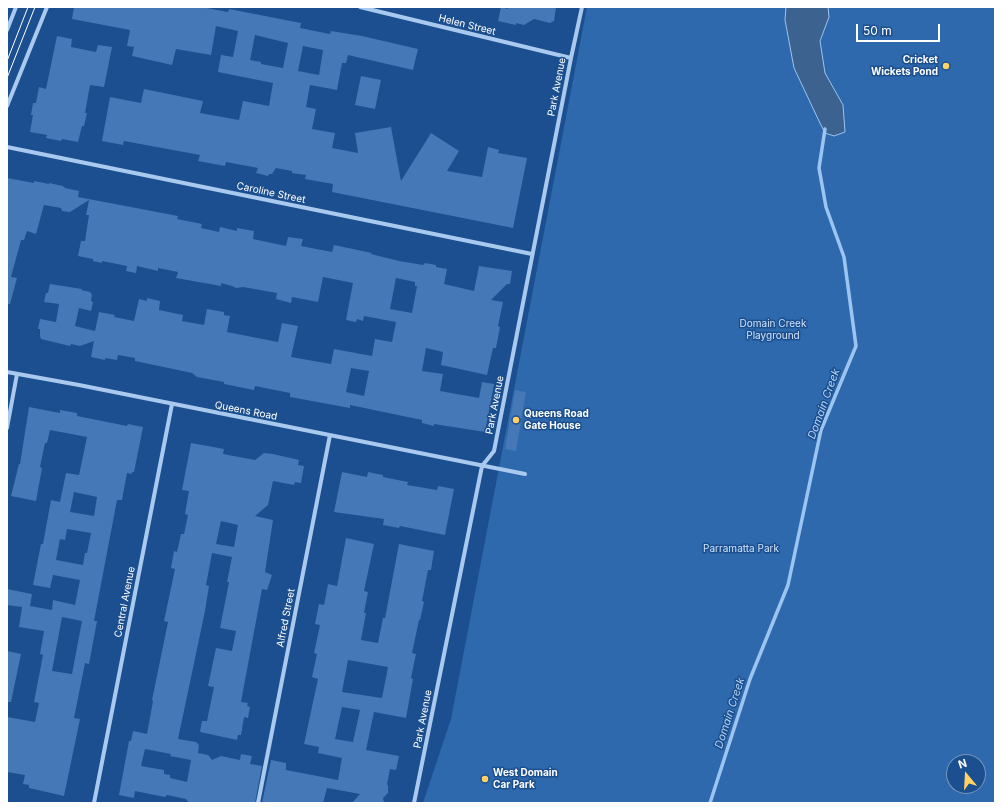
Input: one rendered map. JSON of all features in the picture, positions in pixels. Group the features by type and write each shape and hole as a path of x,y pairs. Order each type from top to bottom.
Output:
{"street":[{"path":"7,30 16,7"},
{"path":"7,106 47,7"},
{"name":"Helen Street","path":"360,7 571,58"},
{"name":"Park Avenue","path":"414,803 482,466 494,451 582,7"},
{"name":"Caroline Street","path":"7,147 532,254"},
{"name":"Queens Road","path":"7,372 525,474"},
{"path":"7,428 17,374"},
{"name":"Central Avenue","path":"94,803 172,404"},
{"name":"Alfred Street","path":"258,803 330,435"}],"green space":[{"name":"Parramatta Park","path":"587,7 995,7 995,803 423,803 451,719"}],"shaded area":[{"path":"786,7 828,7 829,17 820,41 825,73 843,105 845,132 834,136 825,133 819,121 794,68 785,20"}],"building":[{"path":"74,7 201,7 228,12 229,9 301,23 300,28 330,34 331,31 362,36 418,49 413,70 348,55 346,63 342,63 337,90 310,85 306,107 316,109 312,129 335,133 332,148 358,153 355,133 391,127 401,181 431,133 459,151 447,171 482,177 488,147 499,150 498,153 527,158 513,228 332,192 333,184 305,179 306,175 292,173 292,171 276,168 272,174 269,174 268,176 256,173 258,168 226,162 225,166 198,161 200,155 124,141 123,145 102,141 110,97 141,103 144,89 203,101 200,113 239,120 243,101 269,106 273,83 218,72 221,55 233,57 238,31 216,26 211,55 176,49 172,65 132,56 134,47 127,46 130,30 72,19","holes":["255,35 288,43 283,68 261,64 261,62 250,60","303,46 323,50 319,75 298,71"]},
{"path":"501,7 508,9 508,7 556,7 554,21 550,23 534,19 524,25 516,23 516,25 498,21"},
{"path":"57,36 72,39 71,47 96,52 98,45 112,47 104,87 90,85 85,113 87,113 78,142 46,138 47,135 30,132 33,115 31,115 33,103 36,103 39,87 46,89"},
{"path":"361,76 381,80 375,109 355,105"},
{"path":"7,178 63,186 65,188 79,191 78,197 178,216 177,219 202,224 201,228 219,232 220,227 237,231 237,228 254,231 253,239 286,246 288,237 303,239 301,246 332,252 334,245 372,253 371,254 399,261 423,265 425,263 436,265 436,267 447,269 444,284 474,291 479,266 512,271 510,284 507,284 491,300 503,302 498,326 500,327 496,348 493,348 487,375 441,365 443,352 426,348 422,371 443,374 440,391 479,398 482,382 494,384 485,432 434,424 434,426 422,423 422,420 350,405 350,408 290,397 290,393 255,386 254,390 224,384 224,382 197,377 192,373 135,361 135,358 118,355 117,360 105,358 105,360 91,357 94,341 80,346 71,344 70,346 41,339 40,329 38,329 40,319 56,322 59,304 44,302 50,284 82,289 81,290 90,292 92,295 91,301 93,302 91,311 79,308 75,326 95,331 99,312 134,321 139,299 147,301 147,298 160,301 159,310 183,315 182,321 204,325 207,309 224,312 224,315 230,316 227,332 278,342 282,323 298,326 291,357 331,364 334,349 372,356 375,339 392,342 396,322 364,316 363,321 357,319 356,322 346,320 353,283 323,277 318,302 292,297 291,303 276,299 277,293 243,287 236,288 221,283 221,286 176,278 178,272 158,268 158,271 137,266 136,273 126,271 127,266 102,261 102,263 93,261 93,259 78,256 81,241 85,241 89,215 86,215 89,200 70,212 62,211 61,208 44,205 36,234 27,231 24,240 21,240 11,277 17,278 10,304 7,304","holes":["396,278 415,282 415,286 417,286 412,313 390,309","351,368 369,371 364,396 346,392"]},
{"name":"Queens Road Gate House","path":"515,390 526,392 516,451 505,449"},
{"path":"29,407 60,413 60,410 77,413 77,416 127,426 128,424 143,427 134,472 132,472 132,474 127,473 122,500 117,500 94,621 97,621 89,664 85,663 74,718 80,719 64,796 29,788 29,785 23,784 25,775 7,772 7,717 35,722 39,703 34,702 43,655 40,654 44,631 19,627 22,607 7,605 7,589 32,594 30,606 52,610 53,600 75,605 80,580 53,575 50,588 33,585 41,544 43,544 51,500 60,502 66,473 79,475 87,437 50,430 47,443 45,443 40,467 42,468 36,501 11,496 20,464","holes":["74,492 97,497 94,516 70,512","67,529 91,533 83,565 56,560 60,539 65,540","62,617 82,621 72,674 52,671"]},
{"path":"191,443 224,449 223,454 255,460 264,453 273,454 299,460 298,465 304,466 301,483 295,482 294,485 273,481 268,505 255,516 273,520 265,572 272,575 267,590 262,589 241,702 248,703 247,706 250,707 248,718 244,717 241,735 238,735 237,740 200,732 202,721 207,721 214,687 208,686 216,648 232,651 236,631 220,628 229,582 227,582 232,557 212,553 206,585 209,586 205,611 178,739 196,742 199,745 198,753 208,755 212,760 221,756 240,760 241,754 252,756 250,764 262,766 255,803 189,803 186,799 167,795 165,797 135,791 134,798 119,795 129,741 131,741 133,731 147,734 152,700 168,622 164,621 175,569 171,568 174,551 177,552 181,534 184,534 188,515 185,514 189,491 182,490","holes":["221,521 238,525 234,547 216,544","145,749 191,760 187,782 170,778 170,775 164,774 164,770 141,766"]},
{"path":"342,472 367,477 368,472 383,475 383,477 408,482 407,485 437,490 438,486 454,489 445,535 400,526 399,528 383,525 384,519 334,512"},
{"path":"346,538 374,544 364,591 368,592 361,640 378,643 383,618 385,618 399,544 434,551 431,570 428,570 422,601 424,602 412,653 416,654 411,678 413,679 406,718 374,712 366,750 399,756 396,770 390,769 387,784 388,793 383,798 384,803 352,803 360,794 327,788 323,803 262,803 271,760 286,763 286,770 338,780 342,758 318,753 319,747 304,744 318,679 312,677 317,654 314,653 320,625 315,624 319,604 324,605 328,584 337,586","holes":["348,660 388,667 382,698 342,692","342,707 360,710 353,742 335,739"]},
{"path":"7,651 21,654 11,702 7,702"}],"waterway":[{"name":"Domain Creek","path":"710,803 750,679 788,585 821,430 856,346 844,257 826,207 819,168 825,129"}],"tram line":[{"path":"7,61 28,7"},
{"path":"7,78 35,7"}],"place":[{"name":"Cricket Wickets Pond","path":"946,66"},
{"name":"Queens Road Gate House","path":"516,420"},
{"name":"West Domain Car Park","path":"485,779"}],"park label":[{"name":"Domain Creek Playground","path":"773,330"}]}
